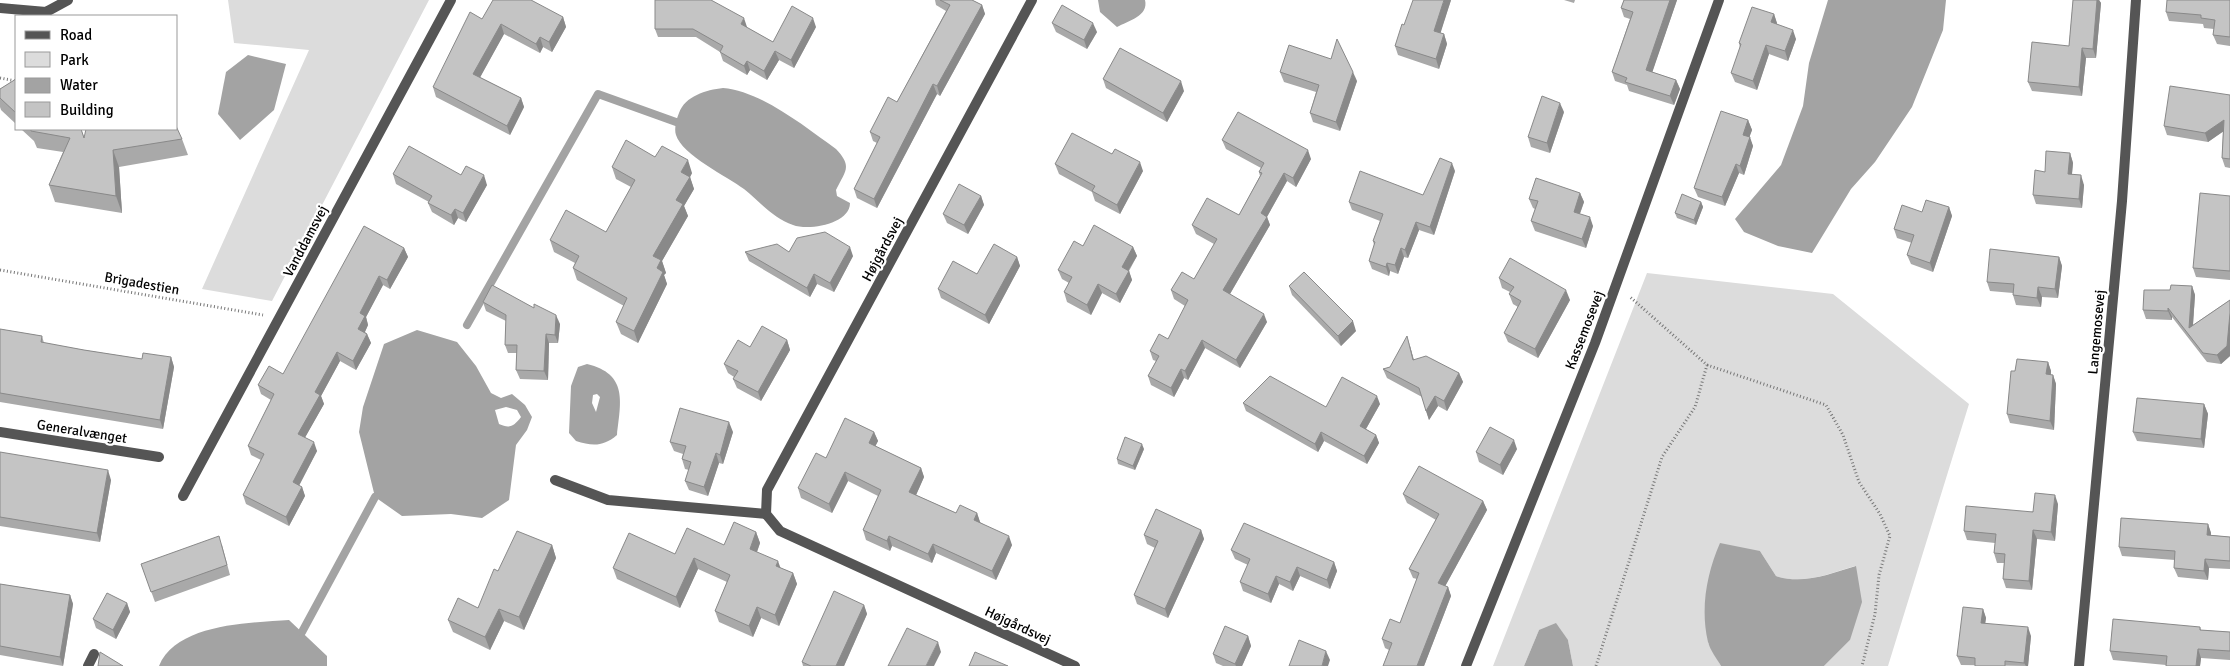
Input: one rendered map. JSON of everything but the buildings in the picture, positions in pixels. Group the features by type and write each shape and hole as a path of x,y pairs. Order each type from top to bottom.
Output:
{"street":[{"path":"0,8 46,12 68,0"},
{"name":"Vanddamsvej","path":"184,496 451,0"},
{"name":"Højgårdsvej","path":"1032,0 767,490 766,514 780,531 1075,666"},
{"name":"Kassemosevej","path":"1466,666 1595,343 1719,0"},
{"name":"Langemosevej","path":"2079,666 2122,201 2136,0"},
{"name":"Generalvænget","path":"0,432 159,458"},
{"path":"555,480 608,500 766,514"},
{"path":"88,666 94,654"}],"path":[{"path":"0,78 15,81"},
{"name":"Brigadestien","path":"0,270 280,318"},
{"path":"1616,283 1707,365 1826,405 1843,435 1859,482 1880,514 1890,536 1879,576 1875,614 1862,666"},
{"path":"1596,666 1662,458 1695,407 1707,365"}],"green space":[{"path":"228,0 429,0 272,301 202,289 309,50 234,43"},
{"path":"1647,273 1833,294 1969,404 1888,666 1824,666 1850,640 1855,566 1806,579 1786,578 1776,576 1760,551 1708,643 1721,666 1573,666 1568,640 1539,630 1524,666 1493,666"}],"water":[{"path":"1098,0 1145,0 1145,6 1144,10 1137,17 1117,27 1100,12"},
{"path":"1828,0 1946,0 1943,30 1912,107 1875,162 1851,189 1812,253 1778,246 1744,232 1735,219 1781,165 1803,106 1809,63"},
{"path":"248,55 286,64 274,110 240,140 218,114 226,72"},
{"path":"723,88 752,96 782,111 836,149 846,165 836,190 837,196 850,203 848,210 843,216 828,224 809,227 800,227 786,222 773,214 744,189 696,158 680,143 675,133 675,127 682,107 697,95"},
{"path":"417,330 457,342 476,366 491,393 501,398 512,394 525,405 532,417 527,430 516,445 509,500 482,518 451,514 402,516 375,497 359,432 363,407 384,344","holes":["506,407 517,410 521,417 514,424 509,426 499,424 495,410"]},
{"path":"587,364 600,369 610,375 616,382 620,400 617,435 607,442 587,444 576,441 569,433 571,386 578,367","holes":["597,394 600,397 596,412 592,403 593,395"]},
{"path":"1720,543 1760,551 1776,576 1786,578 1806,579 1856,566 1862,602 1850,640 1824,666 1721,666 1709,645 1705,616 1708,579"},
{"path":"289,620 327,656 327,666 159,666 168,652 182,641 198,633 255,622"},
{"path":"1556,623 1568,640 1573,666 1524,666 1539,630"}],"waterway":[{"path":"467,325 598,94 676,122"},
{"path":"302,632 375,497"}]}
